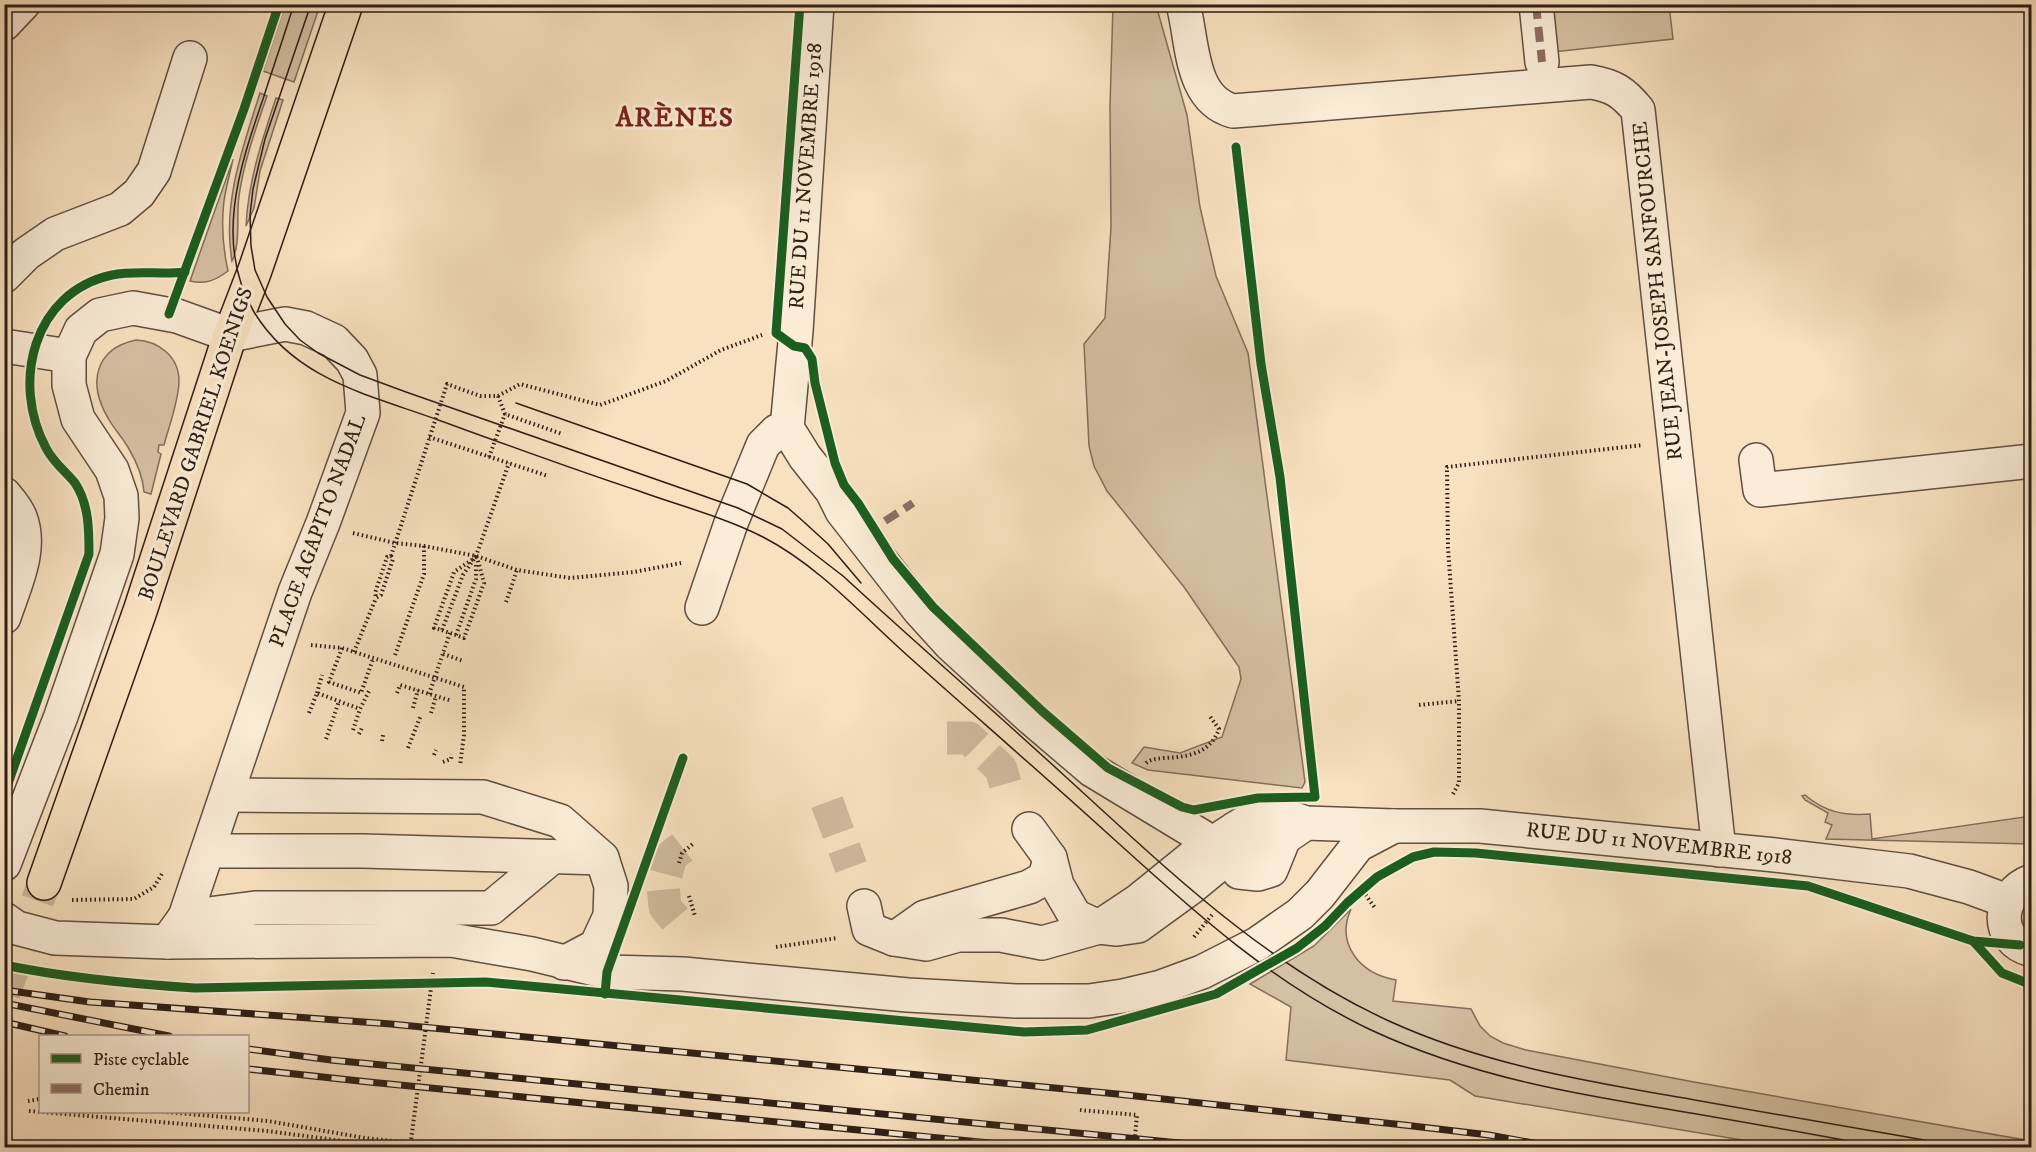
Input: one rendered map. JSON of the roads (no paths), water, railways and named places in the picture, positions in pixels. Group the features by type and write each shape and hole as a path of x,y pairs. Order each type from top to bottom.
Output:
{"main road":[{"name":"BOULEVARD GABRIEL KOENIGS","path":"56,892 140,611 230,334 255,270 346,4"}],"street":[{"path":"4,24 23,4"},
{"name":"RUE DU 11 NOVEMBRE 1918","path":"787,428 796,331 816,4"},
{"name":"RUE JEAN-JOSEPH SANFOURCHE","path":"1183,4 1191,56 1210,97 1221,107 1233,111 1591,82 1610,85 1628,97 1638,110 1719,850"},
{"path":"1536,4 1542,62"},
{"path":"4,276 26,254 55,234 120,209 139,193 154,171 190,58"},
{"path":"4,864 61,716 117,554 122,518 121,496 112,470 78,418 69,385 69,357 81,330 100,315 133,308 177,316 230,334"},
{"name":"PLACE AGAPITO NADAL","path":"176,929 208,851 295,592 323,523 363,412 360,375 352,360 327,336 306,328 285,324 230,334"},
{"path":"4,346 69,357"},
{"path":"702,608 731,523 763,445 777,431 787,428 805,457 832,491 842,511 920,611 950,644 1092,770 1220,851 1239,872 1258,874 1271,870 1295,830"},
{"path":"1756,459 1760,490 2031,461"},
{"path":"4,494 20,515 25,533 23,558 4,617"},
{"path":"226,795 483,797 560,821 602,858 610,886 610,916 596,946 564,963"},
{"name":"RUE DU 11 NOVEMBRE 1918","path":"1050,858 1045,878 1029,887 926,917 876,925 926,944 958,935 1001,935 1042,943 1099,927 1138,901 1196,854 1220,851 1248,822 1282,815 1295,830 1394,826 1480,826 1909,871 1969,887 2019,891"},
{"path":"4,919 17,928 55,938 176,929 451,939 532,954 607,972 683,974 920,996 1016,1001 1089,1001 1161,987 1202,972 1257,944 1300,914 1320,894 1358,845 1394,826"},
{"path":"1029,829 1050,858 1057,885 1074,915 1099,927"},
{"path":"208,851 363,851 602,858"},
{"path":"176,929 255,908 491,908 552,856"},
{"path":"2019,891 2004,917 2006,928 2019,945 2031,950"},
{"path":"491,908 532,954"}],"tunnel":[{"path":"947,738 969,738 1001,769 1008,793"},
{"path":"827,802 851,867"},
{"path":"675,919 665,907 663,886 671,856 688,843"},
{"path":"4,993 44,883"}],"tram line":[{"path":"294,4 246,152 234,206 233,233 235,260 242,286 254,312 271,335 313,370 362,393 717,518 763,537 783,549 803,562 839,592 1168,888 1231,941 1298,989 1333,1011 1371,1030 1449,1061 1528,1083 1887,1148"},
{"path":"311,4 265,139 253,189 250,215 251,246 255,270 267,297 285,324 300,340 318,353 360,375 738,508 782,529 843,576 1180,880 1219,912 1300,972 1343,998 1389,1021 1466,1050 1544,1072 1970,1148"},
{"path":"516,403 747,484 788,508 828,544 861,583"}],"railway":[{"path":"4,990 90,1002 391,1024 1117,1094 1489,1135 1560,1148"},
{"path":"4,1003 164,1035"},
{"path":"4,1022 61,1035"},
{"path":"249,1049 331,1060 1231,1148"},
{"path":"249,1069 1042,1148"}],"district":[{"name":"ARÈNES","path":"675,118"}]}
